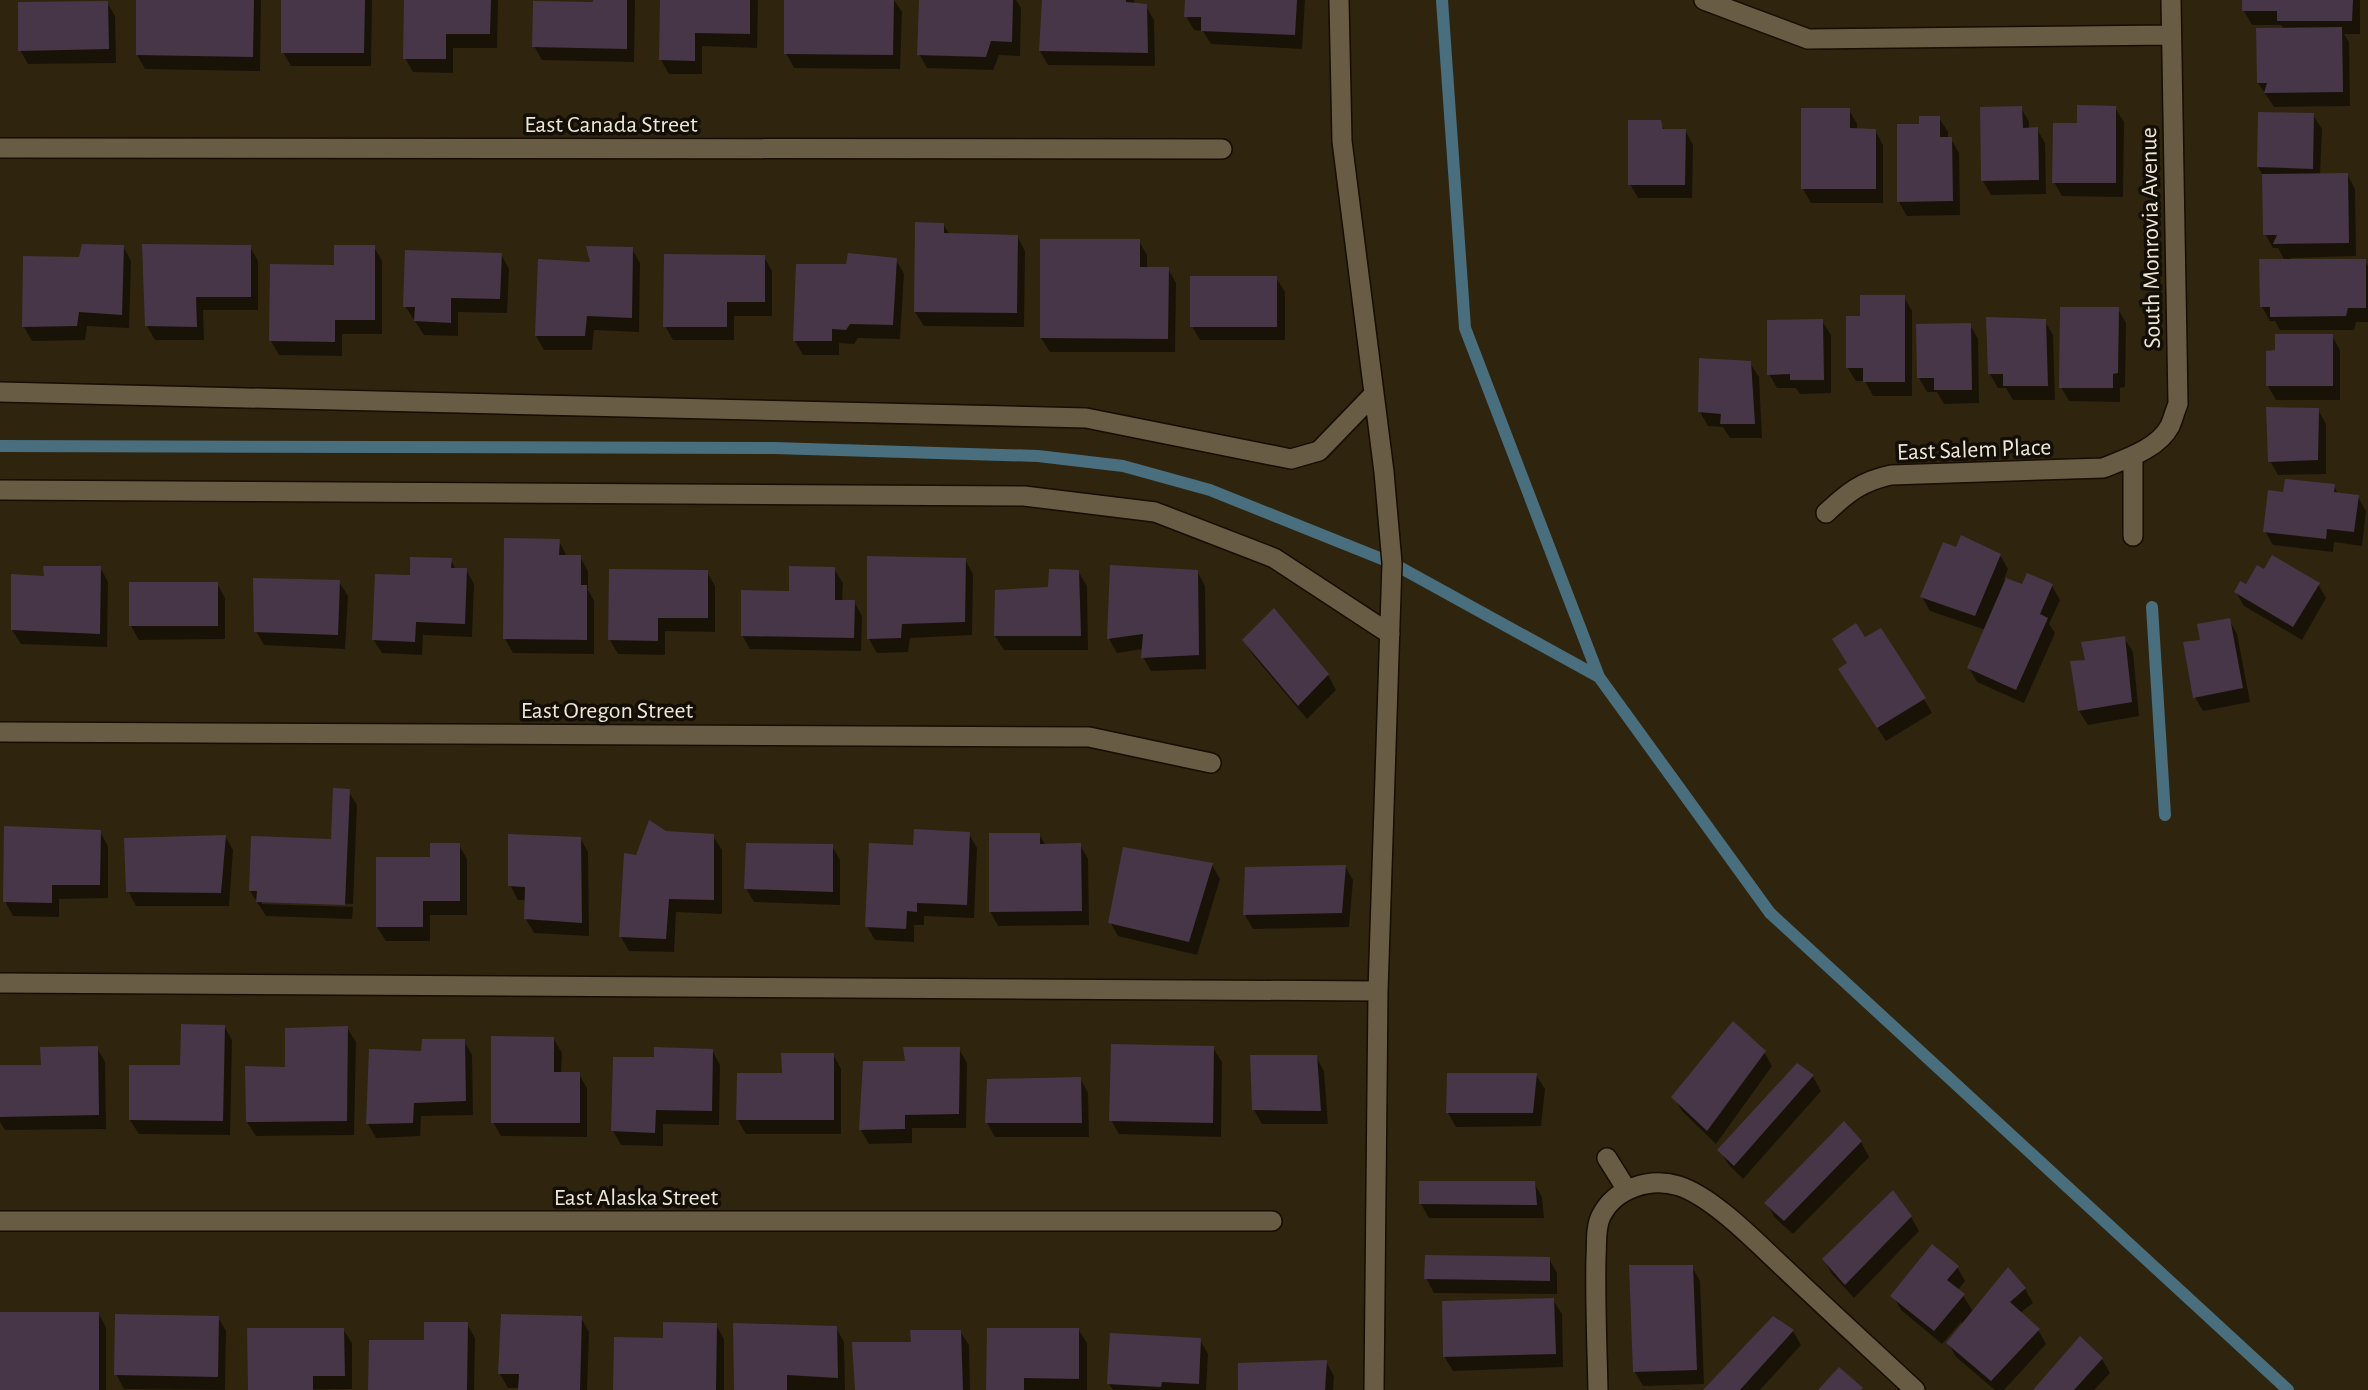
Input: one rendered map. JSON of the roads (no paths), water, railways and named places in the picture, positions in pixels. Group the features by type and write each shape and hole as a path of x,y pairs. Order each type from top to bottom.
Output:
{"street":[{"path":"1339,0 1342,141 1392,563 1378,991 1374,1390"},
{"path":"1704,0 1808,39 2170,35"},
{"name":"South Monrovia Avenue","path":"2133,456 2160,440 2170,427 2178,404 2171,0"},
{"name":"East Canada Street","path":"0,148 1222,149"},
{"path":"0,392 1086,418 1291,459 1319,451 1374,394"},
{"path":"2133,456 2133,536"},
{"name":"East Salem Place","path":"1826,513 1846,494 1870,479 2103,468 2133,456"},
{"path":"0,489 1024,496 1155,512 1273,558 1390,634"},
{"name":"East Oregon Street","path":"0,732 1088,737 1210,763"},
{"path":"0,982 1378,991"},
{"path":"1607,1158 1627,1190"},
{"path":"1598,1390 1595,1278 1597,1230 1602,1215 1616,1197 1627,1190 1656,1182 1678,1185 1698,1195 1748,1235 1914,1390"},
{"name":"East Alaska Street","path":"0,1222 1272,1222"}],"waterway":[{"path":"1442,0 1465,328 1599,677 1770,913 2288,1390"},
{"path":"0,446 774,448 1038,456 1123,466 1210,490 1392,563 1599,677"},
{"path":"2152,607 2165,815"}]}
